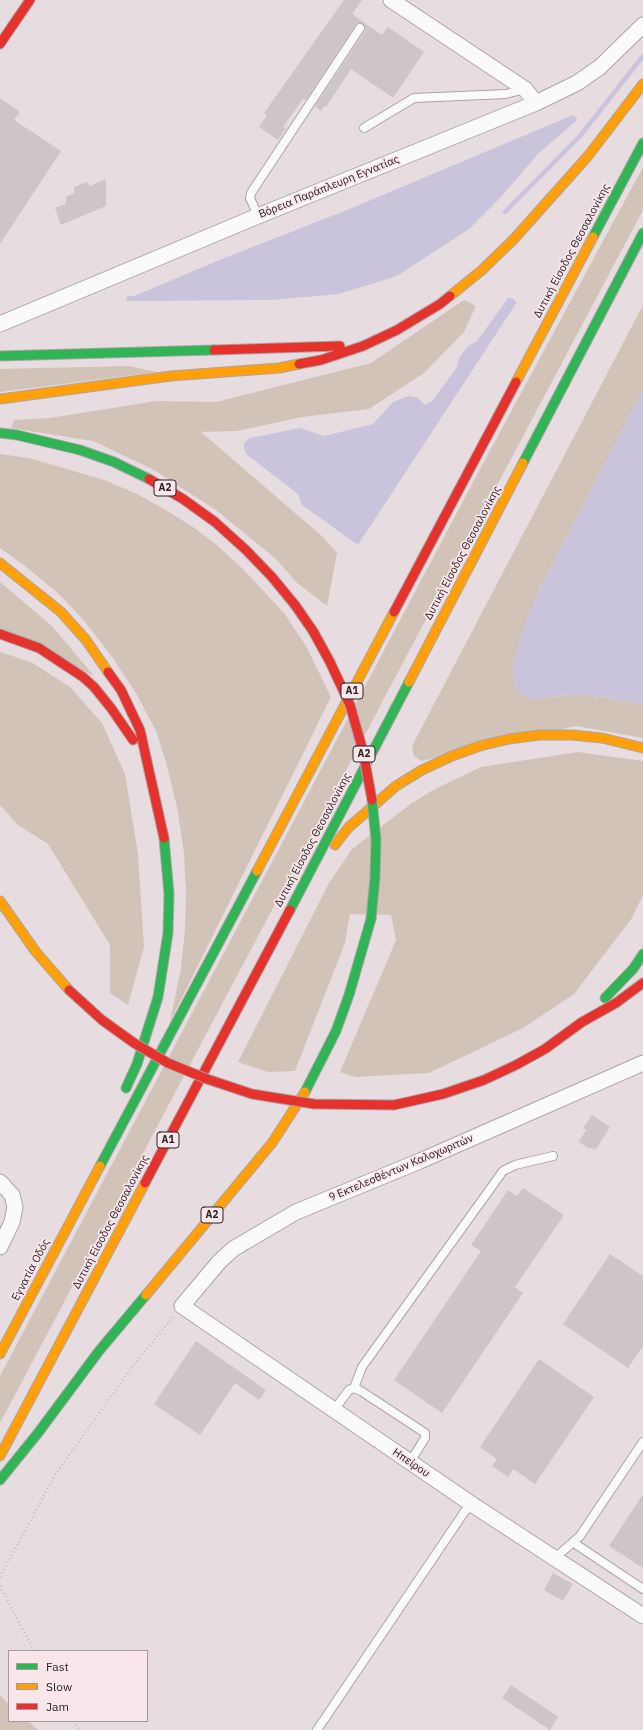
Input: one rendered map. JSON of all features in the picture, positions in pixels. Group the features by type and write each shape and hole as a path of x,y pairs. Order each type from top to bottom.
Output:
{"main road":[{"path":"0,44 30,0"},
{"path":"0,399 171,376 279,368 321,360 363,346 397,330 440,304 482,270 514,239 588,156 643,84"},
{"name":"Δυτική Είσοδος Θεσσαλονίκης","path":"61,1240 643,143"},
{"name":"Δυτική Είσοδος Θεσσαλονίκης","path":"0,1456 283,924 643,234"},
{"path":"0,356 363,346"},
{"name":"Α2","path":"0,433 17,435 80,450 114,462 150,479 183,499 215,522 246,550 272,577 295,605 313,631 330,662 350,705 363,751 372,800 376,840 375,878 371,920 349,995 336,1031 299,1104 272,1143 99,1351 38,1433 0,1480"},
{"path":"0,563 61,612 86,640 121,690 140,730 149,766 166,847 169,894 168,933 158,997 149,1029 137,1064 121,1099"},
{"path":"0,634 39,648 72,669 94,687 111,708 149,766"},
{"path":"283,924 332,849 348,828 396,786 422,770 452,756 480,746 509,739 539,736 572,735 602,738 643,748"},
{"path":"0,901 36,952 69,990 102,1020 134,1043 168,1063 207,1079 252,1094 314,1104 394,1105 443,1094 484,1080 545,1049 582,1022 616,1004 643,983"},
{"path":"582,1022 633,969 643,954"},
{"path":"61,1240 85,1175"},
{"name":"Εγνατία Οδός","path":"0,1354 61,1240"}],"street":[{"path":"391,0 524,89 536,103"},
{"name":"Βόρεια Παράπλευρη Εγνατίας","path":"0,324 258,216 536,103 577,83 600,67 643,25"},
{"name":"9 Εκτελεσθέντων Καλοχωριτών","path":"182,1306 219,1262 233,1249 296,1212 420,1161 643,1063"},
{"path":"0,1182 12,1194 15,1207 12,1222 0,1247"},
{"name":"Ηπείρου","path":"182,1306 473,1505 643,1616"}],"lane":[{"path":"258,216 250,198 251,193 360,28"},
{"path":"364,128 414,98 506,94 524,89"},
{"path":"334,1410 349,1390 354,1388 362,1367 503,1171 515,1165 553,1156"},
{"path":"354,1388 361,1391 425,1434 425,1438 410,1462"},
{"path":"555,1558 574,1543 643,1442"},
{"path":"317,1730 465,1511 473,1505"},
{"path":"574,1543 643,1589"}],"path":[{"path":"0,1577 55,1475 132,1367 182,1306"},
{"path":"0,1586 33,1650"}],"shaded area":[{"path":"573,115 577,118 576,121 539,153 499,199 469,229 397,276 339,294 272,300 127,301 126,298 128,296 134,296 222,259 347,210"},
{"path":"643,167 643,210 0,1423 0,1376 479,471"},
{"path":"508,298 512,298 517,302 358,545 302,505 298,494 246,454 244,443 250,438 300,428 324,436 373,424 393,402 409,396 418,398 425,405 432,401 457,367 459,358 468,346 477,341"},
{"path":"464,300 476,306 464,332 424,373 369,409 302,417 237,431 201,432 323,537 337,553 327,606 297,583 276,559 216,510 152,469 93,441 11,428 14,420 50,418 156,401 216,402 371,363"},
{"path":"643,305 643,390 537,595 532,699 580,694 643,704 643,738 576,726 421,761 414,756 412,746"},
{"path":"129,366 157,372 0,392 0,369"},
{"path":"643,390 643,704 580,694 532,699 520,694 514,683 513,667 522,631 537,595"},
{"path":"0,454 29,458 104,480 135,493 193,527 218,546 243,569 284,613 306,646 331,697 170,1022 181,968 185,929 186,893 184,853 177,807 166,762 156,731 137,695 113,658 85,622 60,595 25,566 0,548"},
{"path":"0,582 52,626 94,676 0,630"},
{"path":"0,652 31,662 70,687 102,723 125,774 138,854 144,947 128,1005 110,993 110,945 48,844 18,825 0,805"},
{"path":"578,752 643,761 643,895 632,918 574,994 523,1028 429,1073 356,1077 340,1072 396,940 391,915 350,914 345,943 295,1071 268,1072 238,1062 329,883 352,849 412,803 433,790 481,767"},
{"path":"0,1695 8,1703 8,1722 29,1722 38,1730 0,1730"}],"building":[{"path":"344,0 362,0 352,14 382,35 388,27 424,52 393,98 351,69 326,107 324,106 321,111 315,106 365,31 365,26 363,24 357,23 306,100 303,99 283,127 286,128 278,140 259,127 267,115 264,113"},
{"path":"0,98 20,112 14,120 61,151 0,244"},
{"path":"106,179 106,206 61,225 55,208 66,204 66,197 74,193 74,187 87,182 90,186"},
{"path":"592,1115 610,1127 596,1149 588,1148 579,1142 586,1130 583,1128"},
{"path":"523,1188 564,1215 515,1287 523,1293 442,1413 394,1380 481,1251 471,1245 508,1190 517,1196"},
{"path":"610,1254 643,1276 643,1346 628,1368 563,1324"},
{"path":"196,1341 266,1390 259,1400 235,1383 200,1435 154,1404"},
{"path":"539,1359 594,1397 535,1484 513,1469 508,1477 492,1466 497,1459 480,1447"},
{"path":"643,1494 643,1568 609,1546"},
{"path":"553,1573 573,1584 563,1601 544,1590"},
{"path":"511,1685 558,1717 550,1730 502,1698"}],"waterway":[{"path":"505,212 580,136 643,56"}],"traffic: fast":[{"path":"593,237 643,143"},
{"path":"523,463 643,233"},
{"path":"0,356 214,350"},
{"path":"0,433 17,435 80,450 114,462 149,479"},
{"path":"290,910 409,682"},
{"path":"371,919 375,878 376,840 372,800"},
{"path":"126,1088 137,1064 158,997 168,933 169,894 164,838"},
{"path":"100,1166 257,871"},
{"path":"305,1092 336,1031 349,995 371,919"},
{"path":"605,998 633,969 643,954"},
{"path":"0,1480 38,1433 99,1351 146,1295"}],"traffic: slow":[{"path":"450,296 482,270 514,239 588,156 643,84"},
{"path":"516,382 593,237"},
{"path":"0,399 171,376 279,368 299,364"},
{"path":"409,682 523,463"},
{"path":"0,563 61,612 86,640 108,672"},
{"path":"257,871 394,612"},
{"path":"335,845 348,828 396,786 422,770 452,756 480,746 509,739 539,735 572,735 602,738 643,748"},
{"path":"0,901 36,952 69,990"},
{"path":"146,1295 272,1143 305,1092"},
{"path":"0,1354 100,1166"},
{"path":"0,1456 145,1183"}],"traffic: jam":[{"path":"0,44 30,0"},
{"path":"299,364 321,360 363,346 397,330 440,304 450,296"},
{"path":"214,350 340,346"},
{"path":"394,612 516,382"},
{"path":"149,479 183,499 215,522 246,550 272,577 295,605"},
{"path":"295,605 313,631 330,662 350,705 363,751 372,800"},
{"path":"0,634 39,648 83,677 94,687 111,708 133,740"},
{"path":"108,672 121,690 140,730 164,838"},
{"path":"145,1183 290,910"},
{"path":"394,1105 443,1094 484,1080 516,1065 545,1049 582,1022 616,1003 643,983"},
{"path":"69,990 102,1020 134,1043 168,1063 207,1079 252,1094 314,1104 394,1105"}]}
